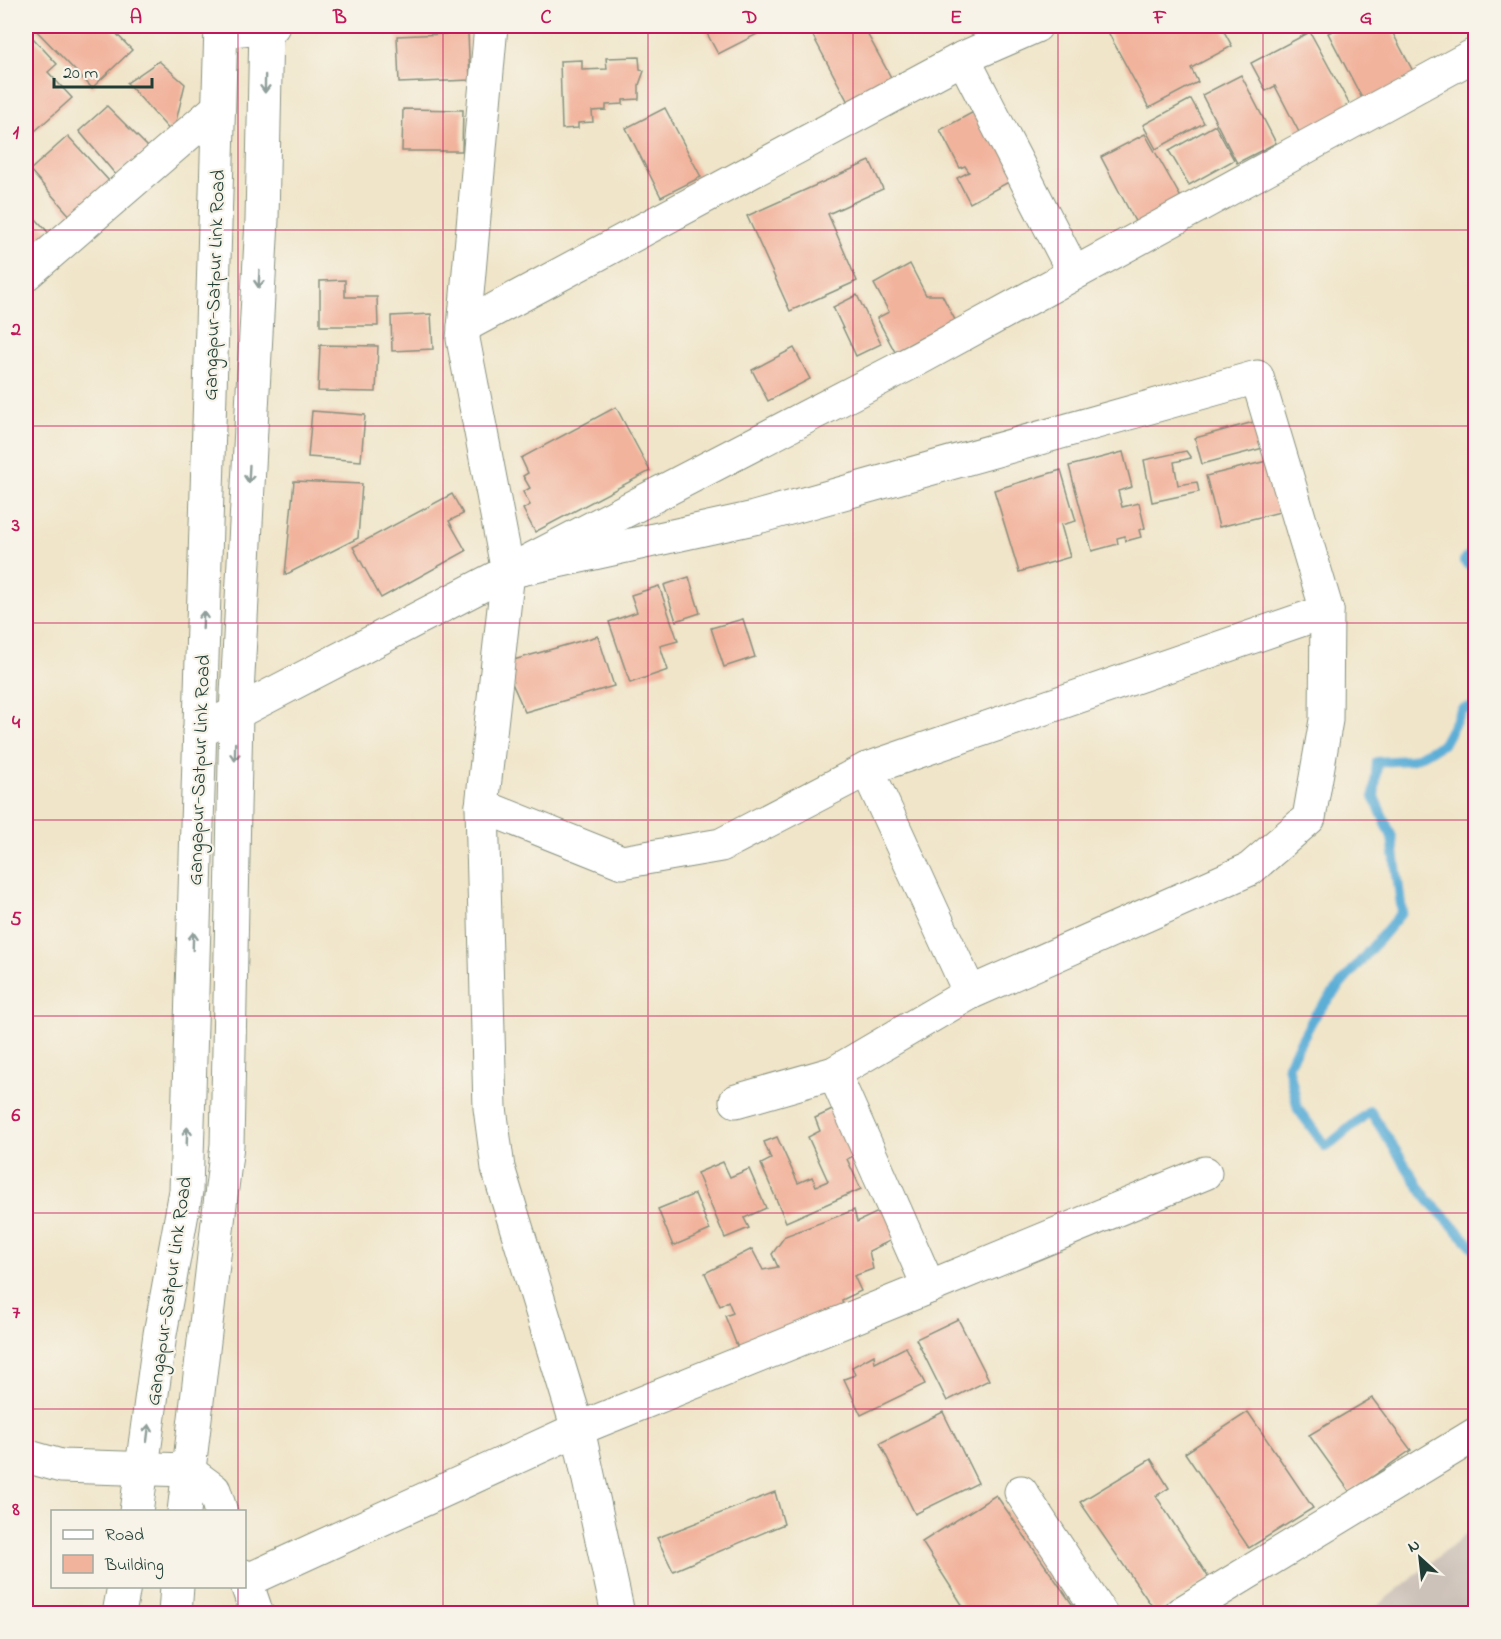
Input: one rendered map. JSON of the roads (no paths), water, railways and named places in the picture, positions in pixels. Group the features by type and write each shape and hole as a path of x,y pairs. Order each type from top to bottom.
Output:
{"street":[{"path":"221,28 268,26"},
{"name":"Gangapur-Satpur Link Road","path":"183,1510 227,1144 236,713 262,220 268,26"},
{"path":"491,26 463,339 508,572 482,806 490,1108 498,1168 578,1430 618,1614"},
{"path":"464,326 963,58 1036,26"},
{"name":"Gangapur-Satpur Link Road","path":"136,1510 160,1334 186,1191 221,28"},
{"path":"199,732 918,359 1476,54"},
{"path":"963,58 1074,273"},
{"path":"26,274 218,108"},
{"path":"508,572 754,518 1257,377 1327,611 1326,720 1309,818 1250,869 970,993 834,1073 736,1101"},
{"path":"482,806 622,862 721,845 867,769 1327,611"},
{"path":"867,769 970,993"},
{"path":"834,1073 929,1287"},
{"path":"246,1579 578,1430 1205,1173"},
{"path":"1180,1614 1476,1434"},
{"path":"26,1456 61,1466 187,1470 214,1490 220,1510"},
{"path":"1021,1492 1101,1614"},
{"path":"246,1582 257,1614"},
{"path":"119,1614 124,1588"},
{"path":"175,1614 177,1588"}],"waterway":[{"path":"1476,548 1464,561 1476,571"},
{"path":"1476,706 1462,709 1443,744 1411,760 1377,762 1374,797 1392,837 1402,912 1315,1015 1288,1065 1298,1109 1326,1147 1370,1111 1428,1200 1476,1250"}]}
